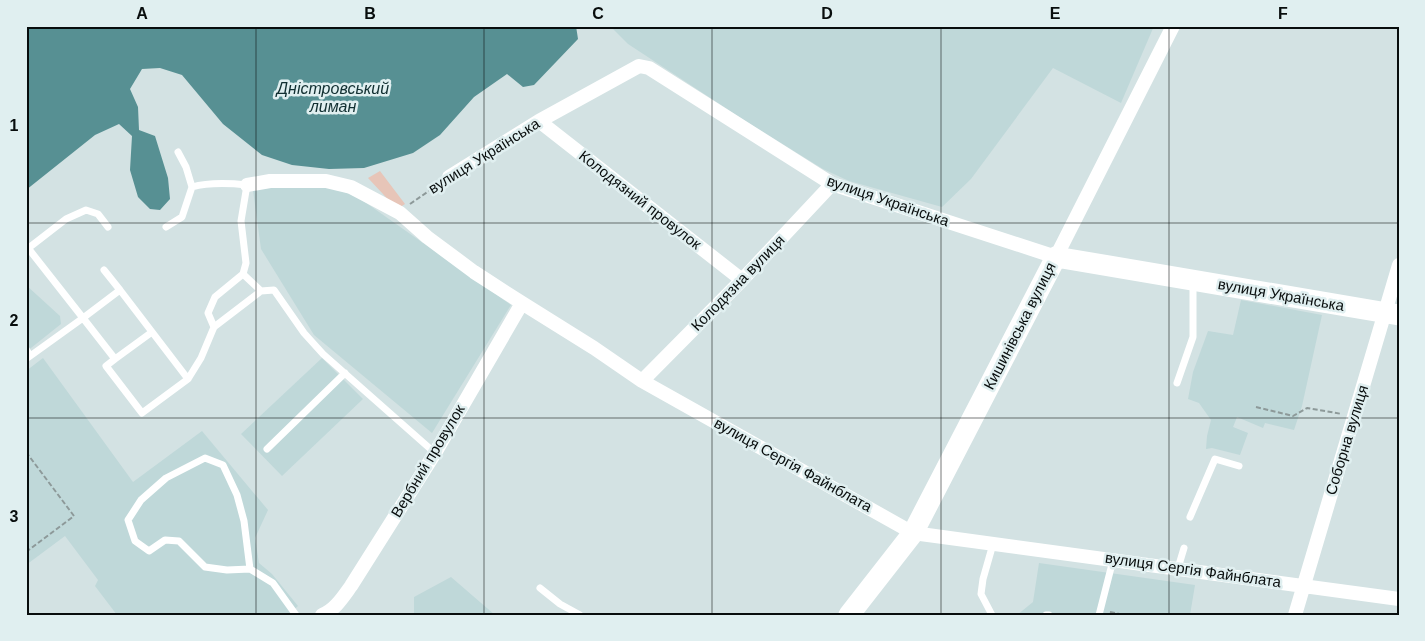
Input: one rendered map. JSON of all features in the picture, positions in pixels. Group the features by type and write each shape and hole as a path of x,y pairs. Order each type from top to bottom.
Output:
{"main road":[{"name":"вулиця Українська","path":"1056,257 1392,314"},
{"name":"Кишинівська вулиця","path":"849,615 914,533 1056,257"}],"street":[{"name":"Кишинівська вулиця","path":"1056,257 1173,26"},
{"name":"вулиця Українська","path":"449,177 539,121 639,66 649,68 832,184 1056,257"},
{"name":"Колодязний провулок","path":"539,121 742,280"},
{"name":"вулиця Сергія Файнблата","path":"247,185 270,181 326,181 351,187 400,213 427,237 522,304 594,348 642,381 914,533 1399,599"},
{"name":"Колодязна вулиця","path":"642,381 742,280 832,184"},
{"name":"Соборна вулиця","path":"1295,615 1354,417 1392,314 1399,266"},
{"name":"Вербний провулок","path":"324,614 340,601 351,586 435,453 522,304"}],"lane":[{"path":"166,227 182,217 192,188 186,167 178,152"},
{"path":"192,188 202,184 227,182 247,185 241,221 246,263 243,274 215,297 208,313 214,327"},
{"path":"108,227 98,214 86,210 66,219 27,249 115,359"},
{"path":"104,270 188,379"},
{"path":"243,274 261,291"},
{"path":"1177,383 1193,338 1193,280"},
{"path":"28,355 83,318 120,290"},
{"path":"152,332 106,366 142,413 188,379 201,358 214,327 261,291 274,290 304,333 323,354 435,453"},
{"path":"267,449 345,373"},
{"path":"250,569 244,521 237,495 223,465 205,458 166,478 141,500 128,520 134,541 149,551 165,540 179,541 205,567 227,570 250,569 273,583 296,615"},
{"path":"1190,517 1215,459 1239,466"},
{"path":"992,544 982,579 981,594 992,615"},
{"path":"1178,568 1184,548"},
{"path":"1100,613 1113,560"},
{"path":"540,588 573,613 580,615"}],"path":[{"name":"вулиця Українська","path":"409,205 449,177"},
{"path":"1256,407 1293,416 1307,408 1354,417"},
{"path":"26,452 74,516 26,552"},
{"path":"1100,613 1124,615"}],"shaded area":[{"path":"610,26 1154,26 1121,103 1053,68 971,179 942,207 849,181 823,169 628,44"},
{"path":"380,171 405,204 397,209 368,178"},
{"path":"284,186 336,188 362,200 511,305 432,433 314,335 261,249 253,190"},
{"path":"26,285 60,316 61,324 26,352"},
{"path":"1241,300 1322,315 1302,406 1294,430 1265,423 1263,428 1237,417 1233,427 1248,433 1240,455 1212,448 1206,449 1211,420 1199,403 1188,399 1193,372 1208,331 1233,335"},
{"path":"43,358 133,482 202,431 268,510 255,538 259,563 272,574 298,606 288,615 117,615 95,586 98,580 65,536 26,565 26,371"},
{"path":"322,358 363,399 282,476 241,434"},
{"path":"1039,563 1195,585 1190,615 1173,613 1172,615 1017,615 1033,602"},
{"path":"451,577 495,615 414,615 414,597"}],"water":[{"name":"Дністровський лиман","path":"26,26 576,26 578,39 534,85 523,87 507,74 474,97 440,135 413,153 364,168 329,169 292,165 262,155 223,124 182,75 160,68 142,69 130,89 138,107 139,130 155,136 168,178 170,199 160,210 150,209 138,197 130,170 132,136 119,124 95,135 26,190"}]}
